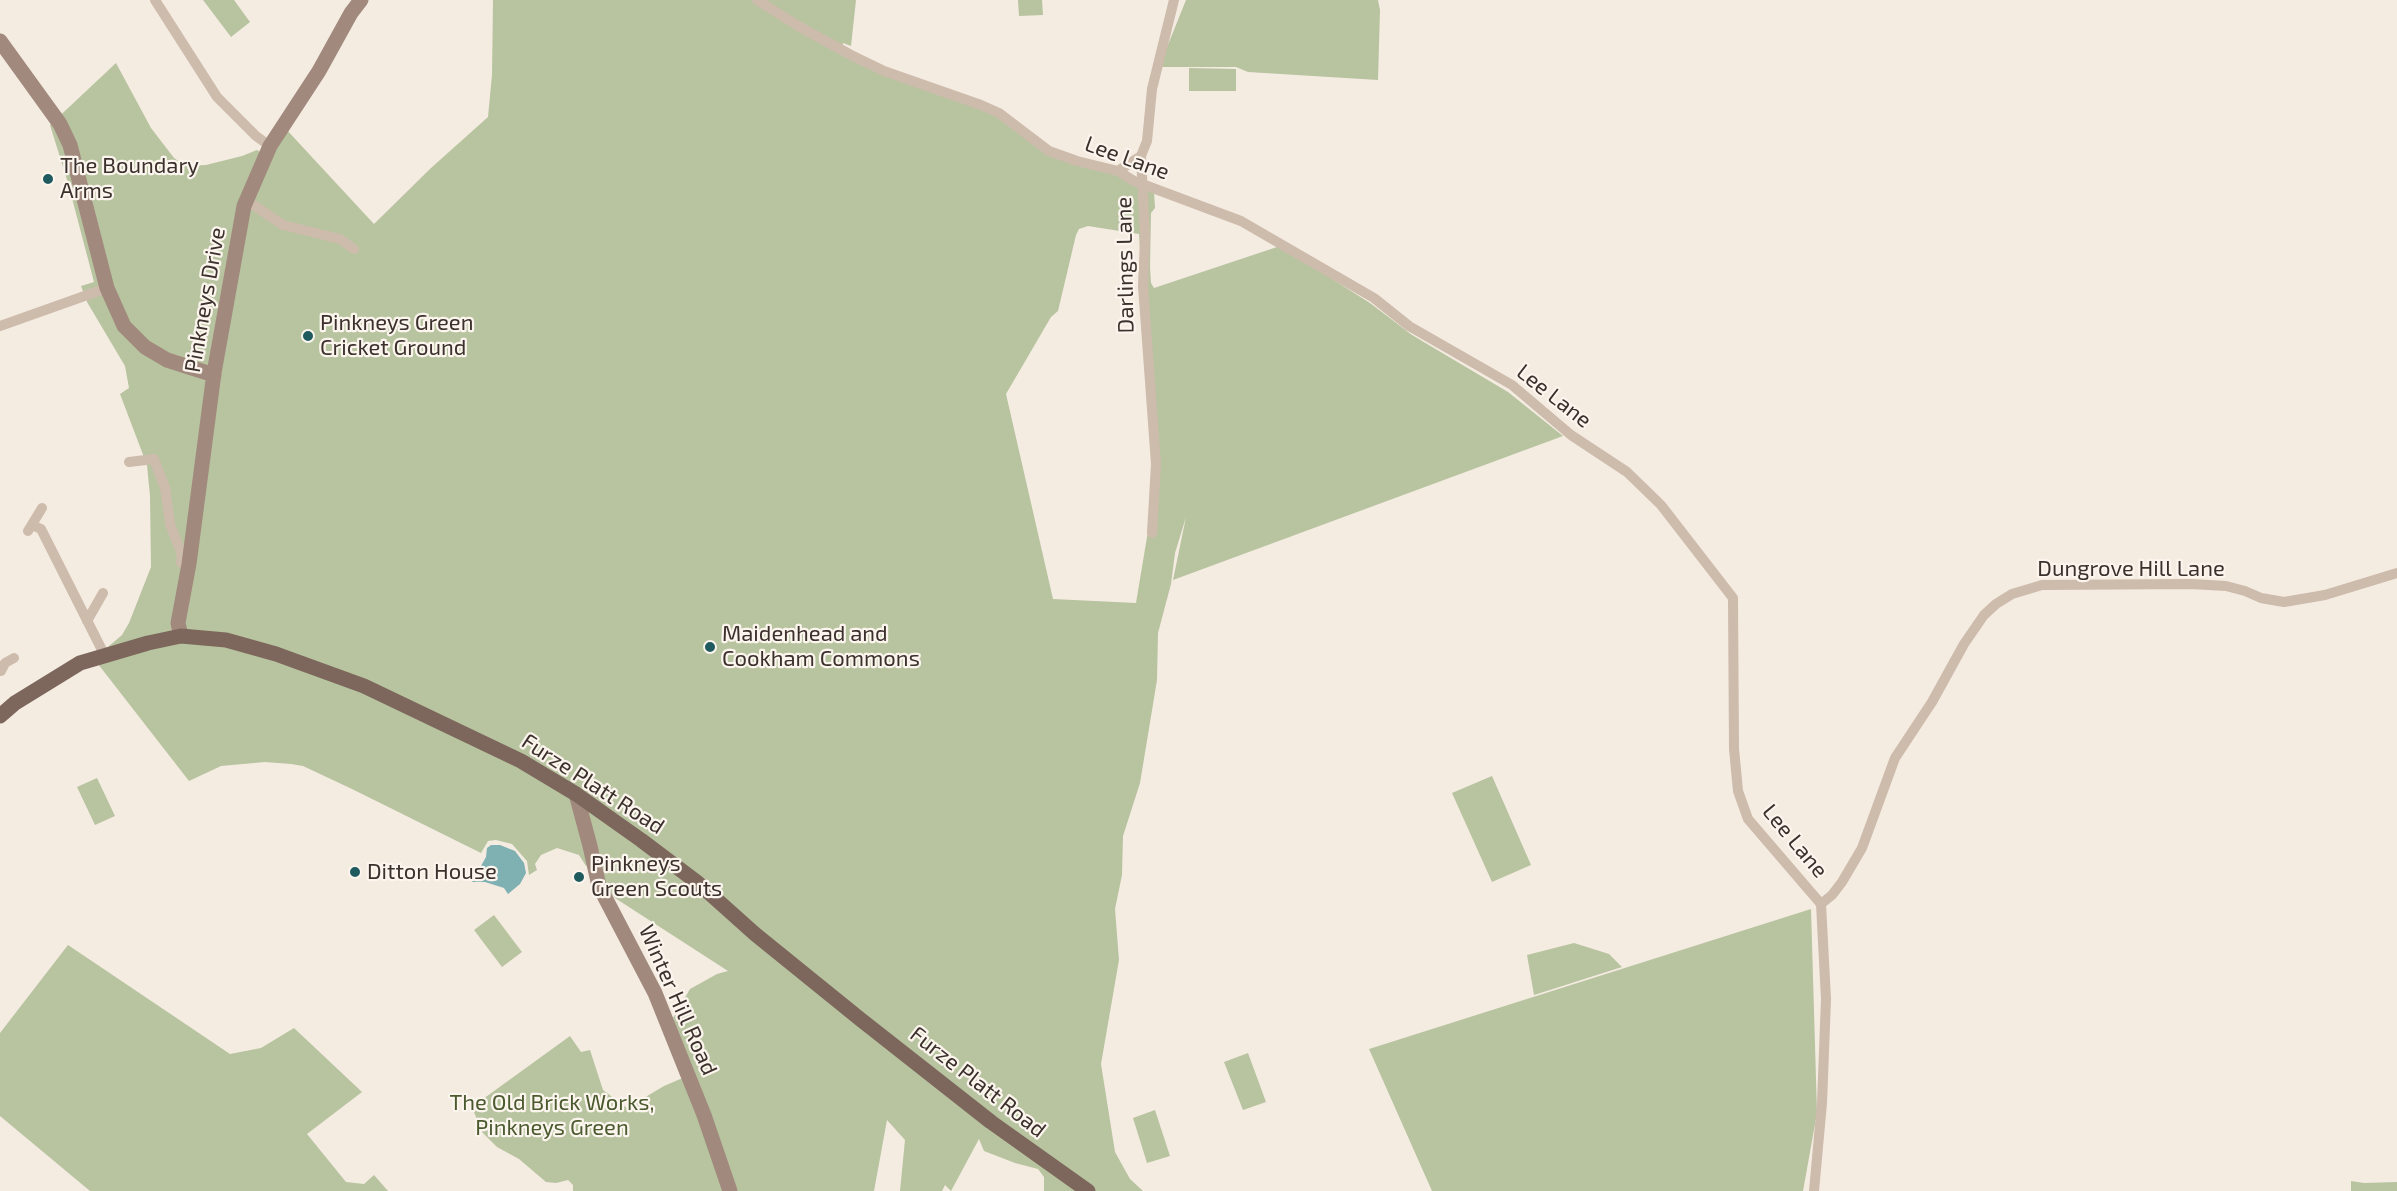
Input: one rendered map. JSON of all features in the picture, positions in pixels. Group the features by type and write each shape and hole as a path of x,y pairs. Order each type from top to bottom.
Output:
{"main road":[{"name":"Furze Platt Road","path":"0,716 15,703 80,663 148,643 182,636 236,643 286,657 364,686 521,761 576,794 698,883 825,991 983,1116 1088,1191"}],"street":[{"path":"155,0 218,97 256,136 270,146"},
{"name":"Pinkneys Drive","path":"182,636 178,623 189,564 214,375 246,200 270,146 319,71 351,13 361,0"},
{"name":"Lee Lane","path":"757,0 850,55 999,113 1049,151 1077,161 1118,171 1134,181 1241,221 1374,298 1409,326 1512,386 1571,435 1626,472 1661,505 1733,598 1734,749 1738,792 1748,819 1821,904 1826,999 1822,1103 1814,1191"},
{"name":"Darlings Lane","path":"1152,533 1155,453 1144,297 1141,156 1147,141 1152,89 1174,0"},
{"path":"0,41 60,124 70,145 107,288 124,326 145,346 167,360 214,375"},
{"path":"1118,171 1141,156"},
{"path":"246,200 283,225 340,239 354,249"},
{"path":"0,326 107,288"},
{"path":"129,462 154,459 165,488 170,524 182,555 181,563 189,564"},
{"path":"42,508 30,528 41,529 105,656"},
{"name":"Dungrove Hill Lane","path":"1821,904 1842,882 1862,848 1895,758 1932,702 1964,644 1984,615 2012,594 2042,585 2191,584 2226,586 2261,598 2284,602 2325,595 2397,573"},
{"path":"87,621 104,593"},
{"name":"Winter Hill Road","path":"576,794 598,886 656,993 704,1115 730,1191"}],"green space":[{"path":"203,0 234,0 250,22 231,37"},
{"path":"493,0 753,0 807,35 999,116 1030,139 1154,191 1155,208 1151,213 1150,267 1151,283 1154,288 1280,246 1370,303 1412,335 1508,392 1563,436 1173,580 1186,517 1175,553 1171,584 1158,633 1157,680 1140,783 1123,836 1122,875 1115,909 1119,960 1101,1064 1115,1152 1130,1179 1143,1191 1044,1191 1044,1177 1038,1169 984,1151 979,1139 951,1191 945,1185 942,1191 900,1191 905,1140 887,1120 874,1191 737,1191 673,1018 690,989 717,974 728,971 615,898 604,884 596,857 586,866 579,855 557,848 541,855 535,864 537,870 529,875 527,861 512,844 496,840 488,841 481,853 303,766 265,762 221,766 189,781 98,664 109,646 122,635 129,623 151,567 150,496 147,465 120,394 129,388 125,366 87,302 81,286 94,282 50,125 116,63 151,128 174,158 185,166 206,165 257,150 265,155 285,128 374,224 431,168 488,117 492,75","holes":["1088,226 1139,234 1155,489 1136,603 1053,599 1006,394 1051,317 1058,311 1079,229"]},
{"path":"761,0 856,0 851,46 843,43 843,46"},
{"path":"1018,0 1042,0 1043,15 1019,16"},
{"path":"1186,0 1378,0 1380,10 1378,80 1248,72 1236,67 1159,67"},
{"path":"1189,68 1236,69 1236,91 1189,91"},
{"path":"1492,776 1531,865 1492,882 1452,793"},
{"path":"97,778 115,816 95,825 77,787"},
{"path":"1811,909 1817,1113 1803,1191 1432,1191 1369,1049"},
{"path":"494,915 522,952 502,967 474,930"},
{"path":"1574,943 1609,954 1622,967 1534,995 1527,955"},
{"path":"68,945 230,1054 261,1048 294,1028 362,1092 307,1134 346,1182 364,1184 374,1175 388,1191 90,1191 0,1116 0,1033"},
{"name":"The Old Brick Works, Pinkneys Green","path":"570,1036 581,1052 590,1050 603,1090 627,1108 664,1086 685,1077 724,1191 573,1191 573,1185 568,1180 556,1183 546,1182 519,1159 497,1147 482,1132 472,1107"},
{"path":"1248,1053 1266,1102 1243,1110 1224,1062"},
{"path":"1155,1110 1170,1156 1147,1163 1133,1118"},
{"path":"2351,1181 2397,1182 2397,1191 2351,1191"}],"water":[{"path":"491,845 500,845 515,851 524,863 526,873 520,884 508,894 504,888 485,882 472,882 486,857 487,848"}],"place":[{"name":"The Boundary Arms","path":"48,179"},
{"name":"Pinkneys Green Cricket Ground","path":"308,336"},
{"name":"Maidenhead and Cookham Commons","path":"710,647"},
{"name":"Ditton House","path":"355,872"},
{"name":"Pinkneys Green Scouts","path":"579,877"}]}
